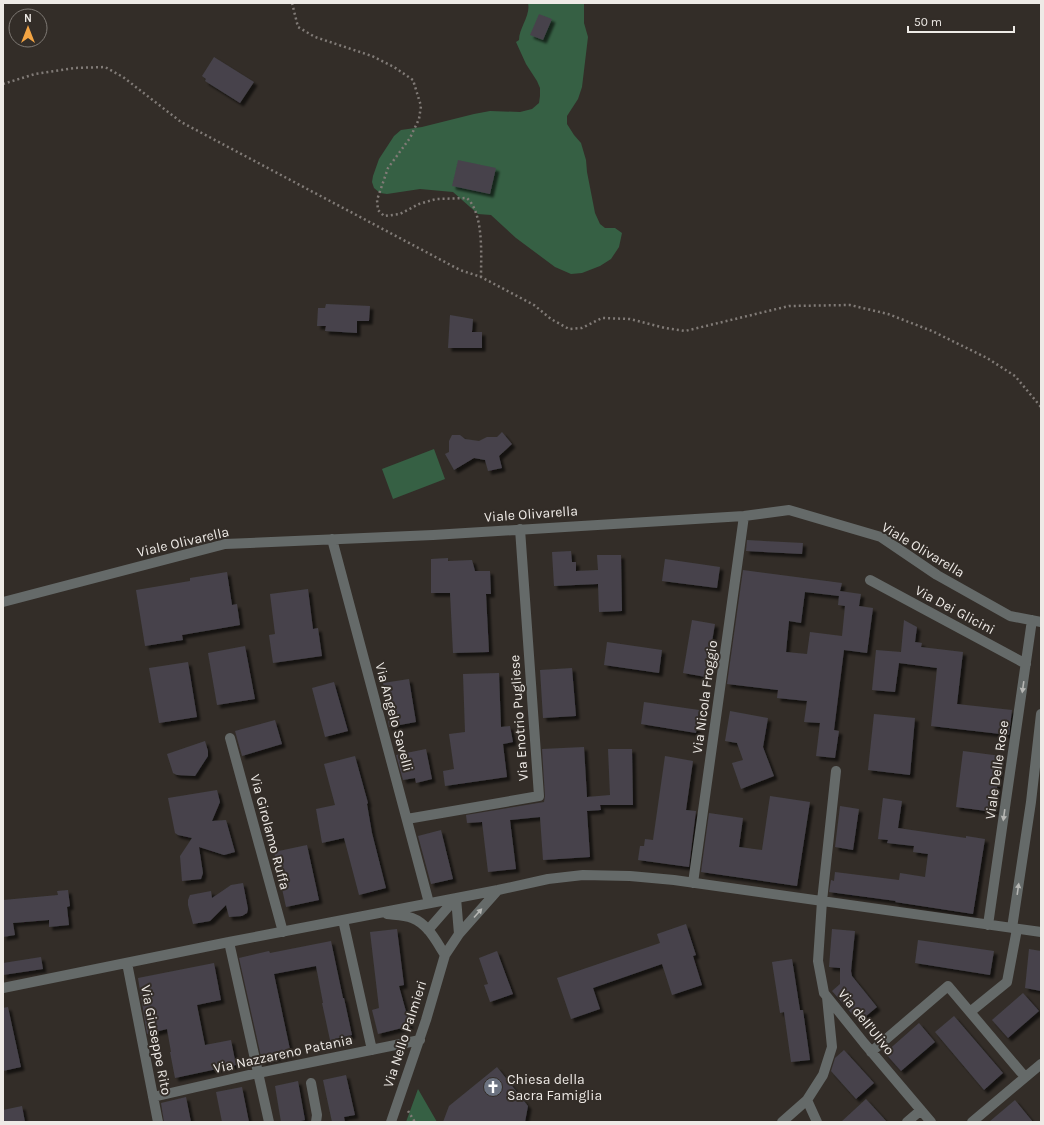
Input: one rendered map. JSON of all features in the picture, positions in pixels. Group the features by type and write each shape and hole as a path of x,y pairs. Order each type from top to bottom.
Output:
{"street":[{"name":"Viale Olivarella","path":"3,602 225,544 433,535 744,516 788,510 881,537 937,575 1010,616 1037,621"},
{"name":"Via Nicola Froggio","path":"693,883 744,516"},
{"name":"Via Enotrio Pugliese","path":"407,819 539,796 520,529"},
{"name":"Via Angelo Savelli","path":"332,539 429,903"},
{"name":"Via Dei Glicini","path":"870,580 1026,664"},
{"name":"Viale Delle Rose","path":"988,925 1026,664 1037,621"},
{"path":"970,1012 1007,982 1041,714"},
{"name":"Via Girolamo Ruffa","path":"230,738 283,932"},
{"name":"Via dell'Ulivo","path":"836,771 822,901 818,961 824,993 871,1052 931,1122"},
{"path":"3,988 548,879 583,875 630,876 693,883 1041,932"},
{"name":"Via Nello Palmieri","path":"391,1122 420,1040 445,955 459,934 498,890"},
{"path":"428,930 456,898"},
{"path":"456,898 459,934"},
{"path":"381,913 412,918 425,926 445,955"},
{"path":"343,920 372,1050"},
{"path":"229,942 269,1122"},
{"name":"Via Giuseppe Rito","path":"127,964 158,1122"},
{"path":"871,1052 948,986 1025,1077"},
{"path":"782,1122 807,1100 823,1075 832,1047 827,997"},
{"name":"Via Nazzareno Patania","path":"153,1097 258,1073 420,1040"},
{"path":"972,1122 1041,1064"},
{"path":"311,1083 317,1115 316,1122"},
{"path":"807,1100 817,1122"},
{"path":"907,1122 921,1110"}],"path":[{"path":"292,3 298,28 315,37 372,56 394,67 413,80 421,106 419,119 410,138 388,168 376,200 378,210 384,216 400,214 419,204 436,199 467,198 472,203 479,224 481,244 481,277"},
{"path":"3,84 35,74 74,68 105,67 123,78 181,122 460,270 481,277 534,305 551,319 569,329 582,328 602,318 630,319 665,328 685,331 789,306 850,304 888,314 932,331 987,358 1015,376 1041,407"}],"green space":[{"path":"528,3 584,3 584,23 588,37 582,87 578,99 567,116 567,124 581,143 586,160 595,213 600,224 605,228 615,228 622,233 619,247 611,259 600,266 582,273 571,274 555,267 516,238 491,215 478,214 453,192 420,189 387,194 380,193 374,188 372,182 379,159 394,136 401,130 422,127 490,111 520,112 532,109 539,103 540,88 526,64 516,42 519,40 528,12"},
{"path":"434,449 445,479 393,499 382,469"},
{"path":"418,1089 437,1122 406,1122"}],"building":[{"path":"539,14 552,19 543,40 530,35"},
{"path":"214,57 254,82 240,103 205,81 206,79 202,76"},
{"path":"458,160 496,168 490,194 452,186"},
{"path":"326,304 370,306 369,321 357,321 357,333 325,331 326,326 317,326 318,308 325,308"},
{"path":"450,315 473,319 472,332 482,332 482,348 448,348"},
{"path":"502,432 512,444 499,456 502,468 488,471 485,460 474,458 454,470 445,454 449,452 449,441 452,435 460,435 465,439 479,441 487,437 497,437"},
{"path":"747,540 803,543 802,554 746,551"},
{"path":"571,551 572,562 576,562 576,571 598,570 597,555 621,555 622,611 599,612 598,584 554,586 552,552"},
{"path":"448,558 448,561 472,560 475,571 490,571 491,594 486,594 489,652 453,653 450,593 431,593 431,559"},
{"path":"665,559 720,567 717,588 662,581"},
{"path":"743,570 842,583 840,591 861,594 859,606 873,608 867,653 844,650 834,730 839,731 835,758 816,756 820,723 804,722 807,701 777,698 778,690 727,684","holes":["805,592 839,596 838,605 845,606 842,636 810,632 807,654 786,652 789,621 801,623"]},
{"path":"227,572 232,605 237,604 240,625 182,635 183,640 145,646 136,590 190,581 190,578"},
{"path":"308,589 313,629 318,628 322,656 273,663 269,635 275,634 270,594"},
{"path":"692,620 715,624 706,677 683,673"},
{"path":"904,620 917,627 915,642 922,643 921,647 963,652 957,704 1012,710 1009,735 931,726 937,668 899,663 895,692 872,690 876,650 901,652"},
{"path":"607,642 662,650 659,673 604,665"},
{"path":"245,646 255,699 217,705 208,653"},
{"path":"188,662 197,717 159,723 149,668"},
{"path":"572,668 576,716 543,718 540,670"},
{"path":"499,673 501,727 510,726 513,742 503,744 507,777 445,786 443,771 454,769 449,734 465,732 463,674"},
{"path":"409,679 416,722 389,727 383,683"},
{"path":"334,682 348,731 325,737 312,688"},
{"path":"644,702 699,710 696,733 641,724"},
{"path":"730,711 768,718 763,747 774,776 741,789 732,763 743,760 737,743 725,741"},
{"path":"874,714 915,718 910,775 868,770"},
{"path":"275,720 282,744 242,756 235,731"},
{"path":"205,741 208,756 195,776 177,775 173,773 167,754"},
{"path":"584,747 587,797 610,795 608,749 632,749 633,805 600,805 601,810 587,811 590,857 543,860 540,817 510,820 516,869 488,872 482,822 467,823 466,815 544,802 545,796 542,749"},
{"path":"426,749 432,779 416,783 415,778 403,780 396,755"},
{"path":"963,751 1001,756 994,812 956,807"},
{"path":"355,756 368,803 372,833 386,888 359,895 344,838 322,843 316,809 335,805 324,764"},
{"path":"665,756 693,761 686,810 696,811 689,867 638,860 640,846 644,846 645,839 653,840"},
{"path":"217,790 220,802 212,821 226,820 235,852 224,855 199,847 203,873 201,879 182,881 180,856 192,838 175,833 168,798"},
{"path":"770,796 810,802 797,886 701,872 709,813 743,818 739,847 762,850"},
{"path":"883,798 902,801 898,828 966,838 966,836 985,839 973,914 895,902 896,901 829,892 831,880 834,881 835,872 899,880 900,873 925,877 928,854 913,852 914,846 887,843 888,840 878,839"},
{"path":"840,806 859,809 853,850 835,847"},
{"path":"441,830 453,879 431,884 418,836"},
{"path":"307,845 319,900 286,907 274,852"},
{"path":"243,883 248,909 247,913 242,916 229,917 226,905 210,921 193,924 188,905 190,895 211,891 212,898 231,885"},
{"path":"68,890 70,906 67,907 69,925 49,927 49,920 13,923 15,935 3,937 3,900 58,895 57,891"},
{"path":"686,924 696,955 693,956 702,985 672,995 662,964 593,988 600,1009 571,1019 557,978 660,943 657,934"},
{"path":"397,929 404,985 399,986 410,1026 378,1034 372,1010 379,1008 370,932"},
{"path":"832,929 855,931 851,971 852,976 877,1007 859,1022 832,991 840,984 840,968 829,967"},
{"path":"918,940 994,951 990,975 915,963"},
{"path":"331,941 352,1035 330,1040 316,966 274,974 291,1054 262,1061 239,958 269,951 270,953"},
{"path":"1029,949 1041,951 1041,991 1025,988"},
{"path":"497,951 513,994 490,1002 484,985 488,984 479,958"},
{"path":"41,957 43,969 3,975 3,963"},
{"path":"792,959 800,1010 803,1010 810,1060 791,1062 784,1012 780,1013 772,962"},
{"path":"214,963 221,1000 197,1005 205,1045 231,1040 236,1065 175,1078 167,1029 147,1034 138,978"},
{"path":"1023,993 1039,1011 1008,1038 992,1020"},
{"path":"8,1007 21,1067 3,1071 3,1008"},
{"path":"954,1016 1003,1073 984,1090 935,1032"},
{"path":"919,1023 935,1042 901,1071 885,1053"},
{"path":"844,1050 874,1083 856,1099 831,1071 835,1058"},
{"name":"Chiesa della Sacra Famiglia","path":"497,1067 528,1106 525,1122 443,1122 449,1106"},
{"path":"346,1075 355,1115 344,1117 345,1122 332,1122 323,1080"},
{"path":"298,1081 305,1120 297,1122 281,1122 275,1086"},
{"path":"242,1087 249,1122 222,1122 216,1092"},
{"path":"186,1097 191,1122 164,1122 161,1103"},
{"path":"866,1099 887,1122 841,1122"},
{"path":"1015,1100 1033,1122 989,1122"},
{"path":"22,1106 25,1122 3,1122 3,1110"}],"place":[{"name":"Chiesa della Sacra Famiglia","path":"493,1087"}]}
